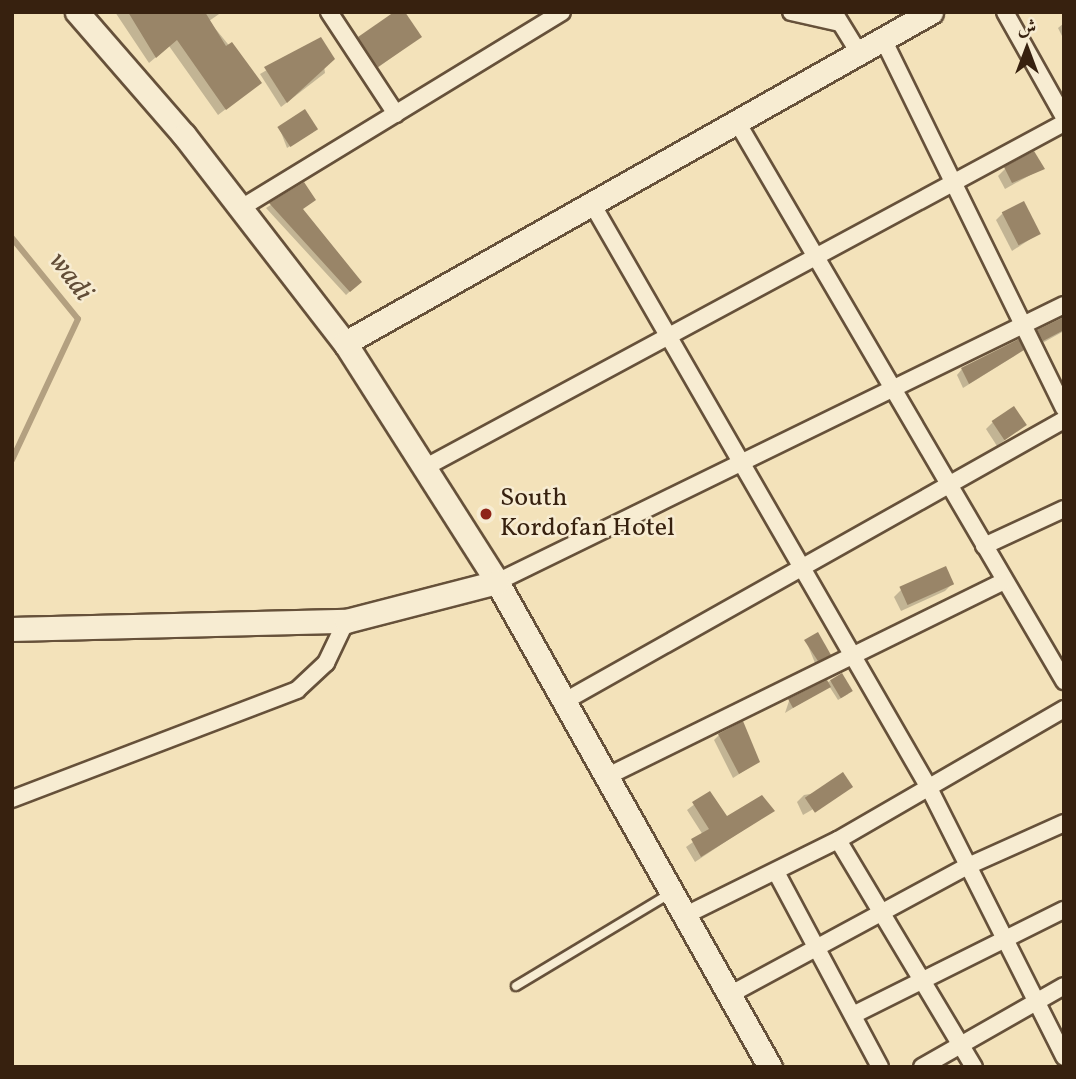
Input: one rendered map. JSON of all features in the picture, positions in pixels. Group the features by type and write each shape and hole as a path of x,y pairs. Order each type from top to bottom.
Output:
{"main road":[{"path":"77,12 241,208 345,343 497,582 688,915 770,1067"},
{"path":"345,343 931,12"},
{"path":"12,629 346,621 497,582"}],"street":[{"path":"329,12 396,114"},
{"path":"241,208 562,12"},
{"path":"791,12 837,18 859,53"},
{"path":"1005,12 1064,117"},
{"path":"883,39 1064,408"},
{"path":"737,122 817,252 892,389 1064,681"},
{"path":"424,468 668,331 1064,122"},
{"path":"591,202 744,459 929,788 1064,1057"},
{"path":"497,582 1064,305"},
{"path":"565,701 950,487 1064,420"},
{"path":"984,546 1064,509"},
{"path":"608,776 1005,581"},
{"path":"12,799 298,690 326,663 346,621"},
{"path":"688,915 838,840 1064,709"},
{"path":"730,994 968,866 1064,823"},
{"path":"838,840 880,912 926,982 974,1067"},
{"path":"776,872 820,947 880,1067"},
{"path":"853,1014 1006,943 1064,910"},
{"path":"922,1067 964,1047 1035,1000 1064,986"}],"lane":[{"path":"516,986 674,891"}],"building":[{"path":"128,12 205,12 226,46 232,42 262,83 226,110 177,40 156,58"},
{"path":"394,12 405,12 422,37 378,67 358,37"},
{"path":"321,37 335,59 287,103 264,67"},
{"path":"305,109 318,129 290,147 277,127"},
{"path":"1034,151 1045,169 1012,183 1004,167"},
{"path":"304,182 316,200 303,209 362,282 350,292 269,203"},
{"path":"1024,201 1041,234 1019,245 1002,212"},
{"path":"1064,317 1064,330 1043,341 1037,330"},
{"path":"1019,339 1024,350 969,384 961,368"},
{"path":"1014,406 1027,425 1004,440 992,421"},
{"path":"946,566 954,584 908,605 899,587"},
{"path":"818,632 831,655 818,661 804,640"},
{"path":"842,673 853,691 841,698 830,680"},
{"path":"827,680 831,687 793,708 788,699"},
{"path":"743,721 760,762 739,774 718,734"},
{"path":"843,772 853,787 815,813 805,798"},
{"path":"710,791 727,816 762,795 775,811 701,857 691,839 709,829 692,802"}],"waterway":[{"name":"wadi","path":"12,238 78,319 12,460"}],"place":[{"name":"South Kordofan Hotel","path":"486,514"}]}
